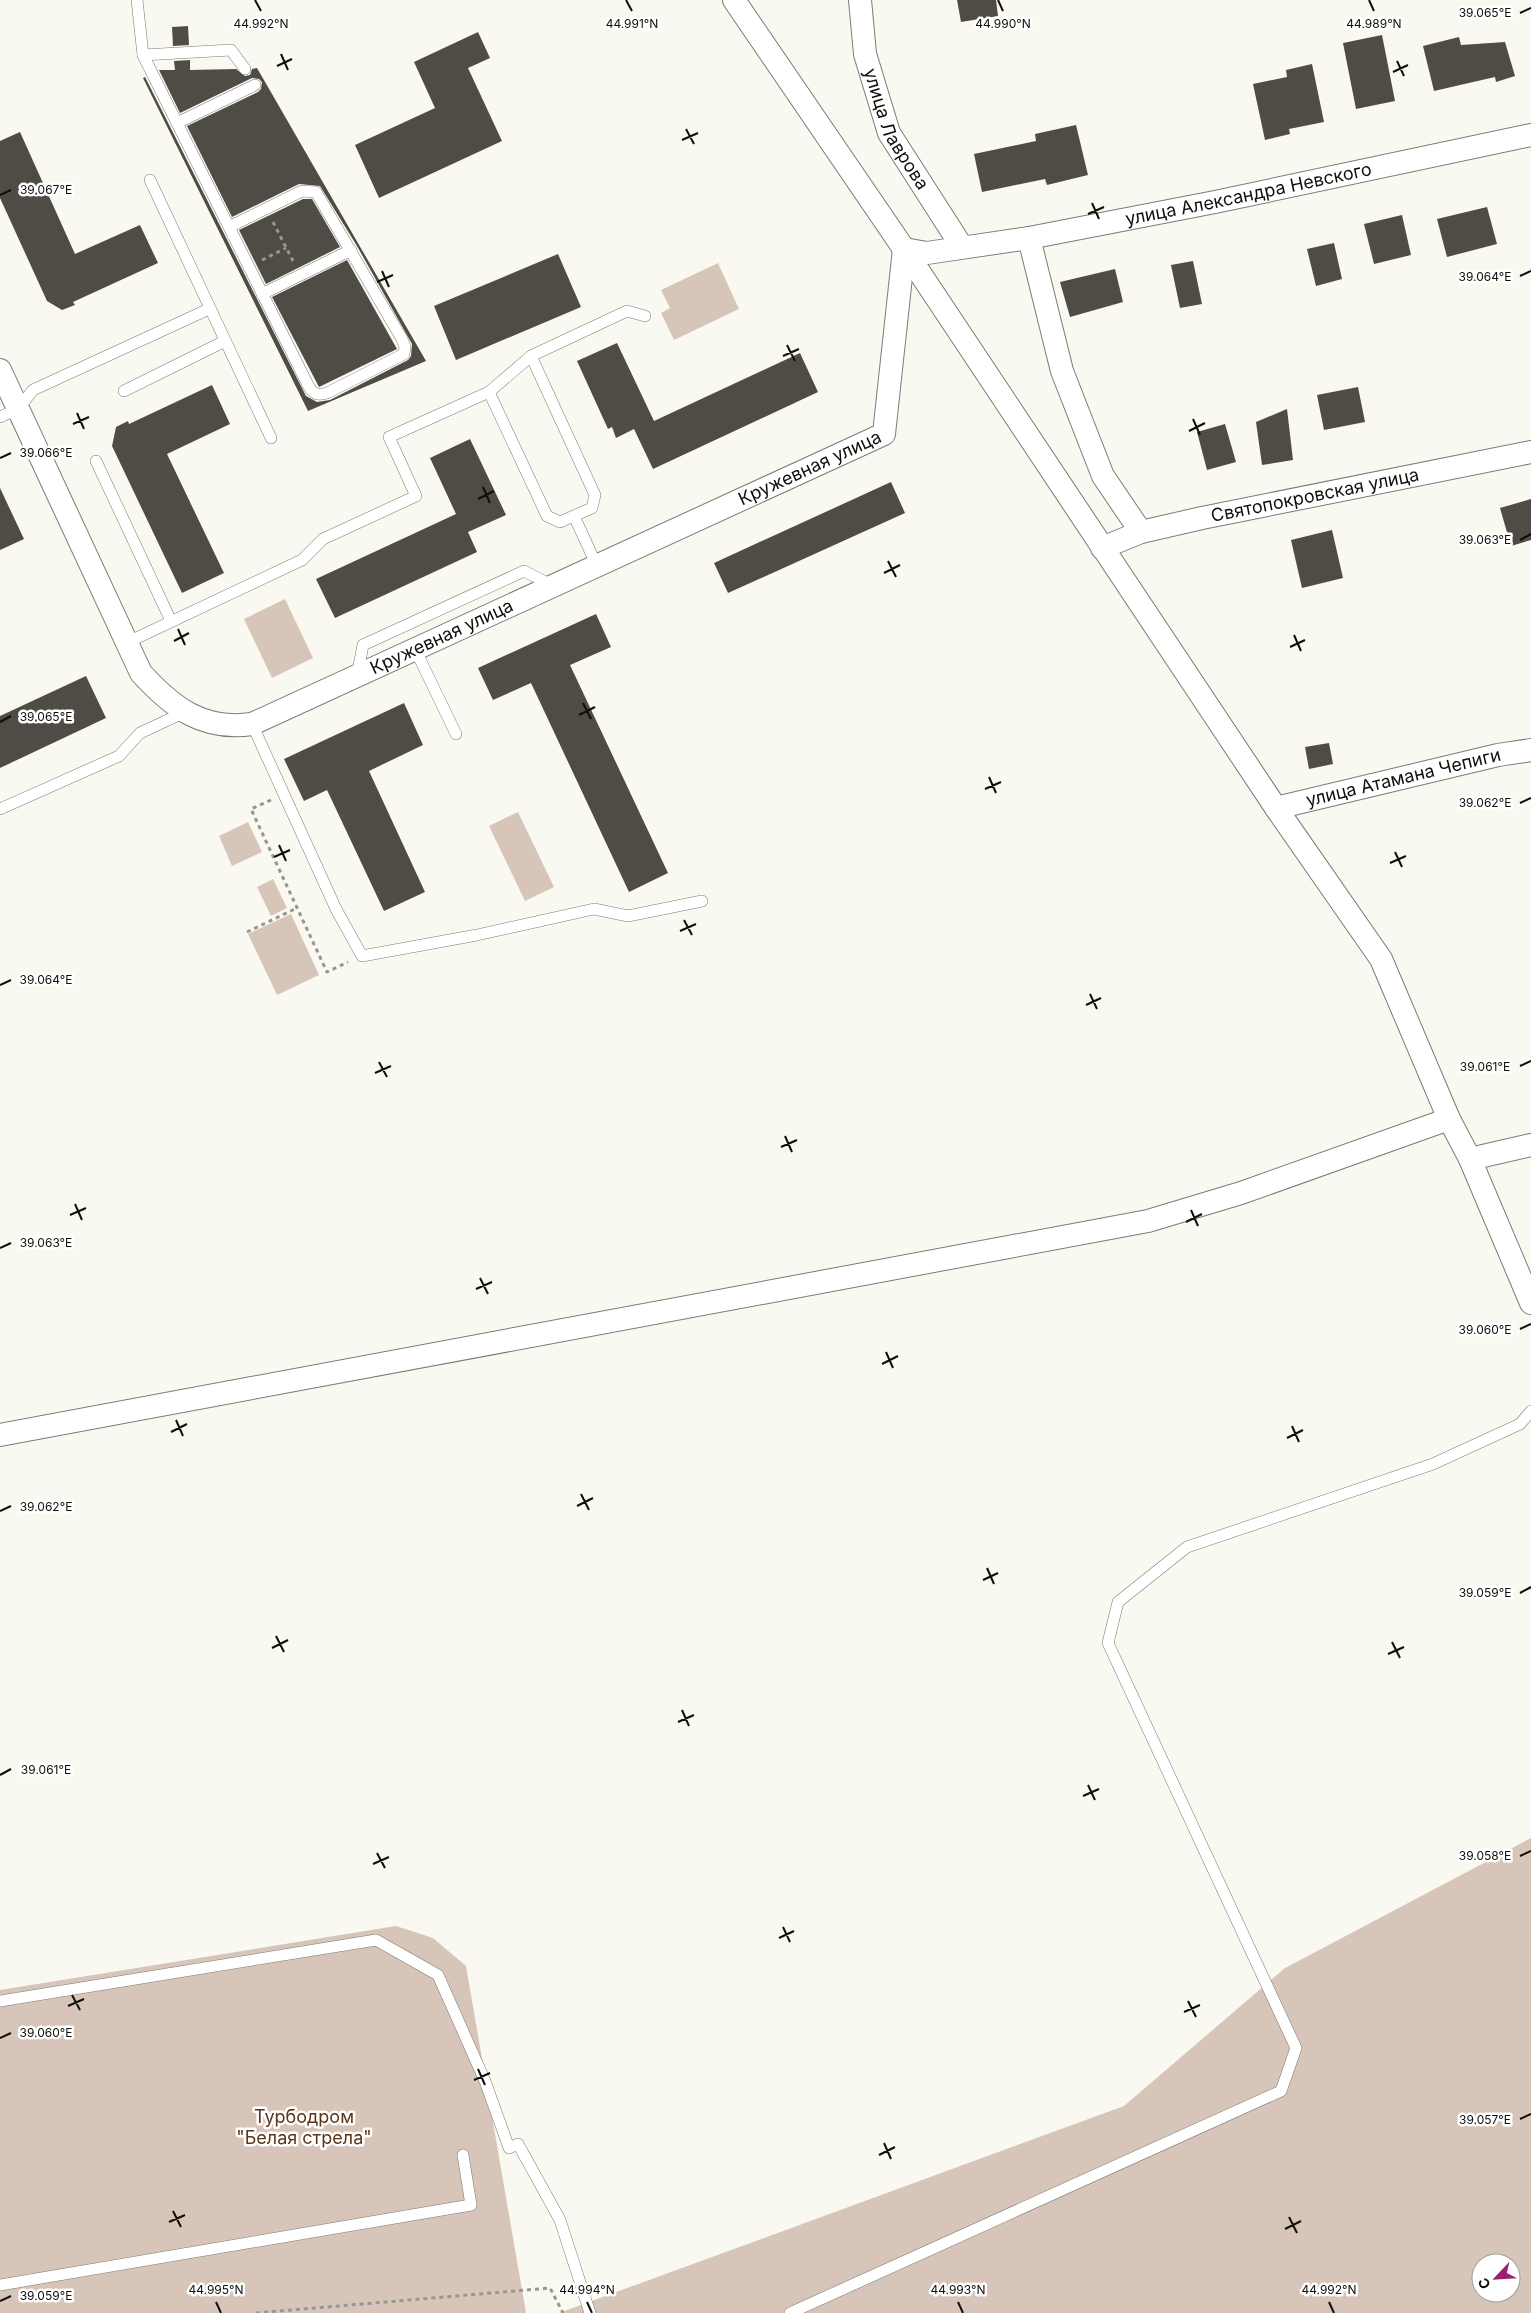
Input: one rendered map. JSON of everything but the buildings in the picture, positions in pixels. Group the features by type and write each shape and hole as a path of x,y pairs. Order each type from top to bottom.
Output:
{"street":[{"path":"734,0 904,249 1276,808 1381,959 1449,1119 1470,1159 1531,1304"},
{"name":"улица Лаврова","path":"860,0 865,54 889,133 962,247"},
{"name":"улица Александра Невского","path":"904,249 926,253 1028,238 1215,202 1531,135"},
{"path":"1028,238 1062,372 1103,476 1141,532"},
{"name":"Кружевная улица","path":"0,370 9,413 141,673 161,694 185,712 206,721 232,727 252,724 884,434 904,249"},
{"name":"Святопокровская улица","path":"1102,548 1141,532 1325,492 1531,452"},
{"name":"улица Атамана Чепиги","path":"1276,808 1498,755 1531,750"},
{"path":"0,1435 1148,1221 1241,1193 1449,1119"},
{"path":"1470,1159 1531,1145"}],"lane":[{"path":"137,0 143,55 262,294 312,392 320,395 327,393 404,354 405,347 402,339 316,192 302,191 229,227"},
{"path":"143,55 231,50 237,54 245,69"},
{"path":"177,124 255,85"},
{"path":"150,180 209,309 272,438"},
{"path":"262,294 350,250"},
{"path":"9,413 33,390 209,309"},
{"path":"126,643 302,560 323,539 416,496 389,437 489,392 530,356 627,311 645,316"},
{"path":"124,391 225,341"},
{"path":"489,392 547,516 560,522 592,508 596,495 530,356"},
{"path":"96,461 171,621"},
{"path":"574,516 597,566"},
{"path":"356,676 363,645 524,571 553,586"},
{"path":"415,649 456,734"},
{"path":"0,810 119,756 140,733 185,712"},
{"path":"252,724 336,909 362,956 433,944 594,909 628,916 702,901"},
{"path":"790,2313 1281,2091 1296,2048 1108,1643 1118,1602 1187,1547 1433,1464 1520,1424 1531,1411"},
{"path":"0,2001 376,1940 438,1975 485,2082 509,2148 518,2144 560,2220 590,2313"},
{"path":"0,2285 471,2205 464,2155"}],"path":[{"path":"267,209 300,276"},
{"path":"248,266 286,248"},
{"path":"269,790 273,799 251,809 327,972 362,956"},
{"path":"247,932 297,908"},
{"path":"256,2313 550,2288 563,2313"}],"green space":[{"path":"718,263 739,309 674,340 661,313 670,308 661,290"},
{"path":"285,599 313,658 272,678 244,619"},
{"path":"518,812 554,887 525,901 489,826"},
{"path":"248,822 262,852 232,866 219,836"},
{"path":"273,879 287,908 271,916 257,887"},
{"path":"291,914 319,975 277,995 248,934"},
{"path":"1531,1838 1531,2313 559,2313 1124,2106 1285,1968"},
{"name":"Турбодром \"Белая стрела\"","path":"396,1926 433,1938 466,1966 526,2313 0,2313 0,1990"}]}
